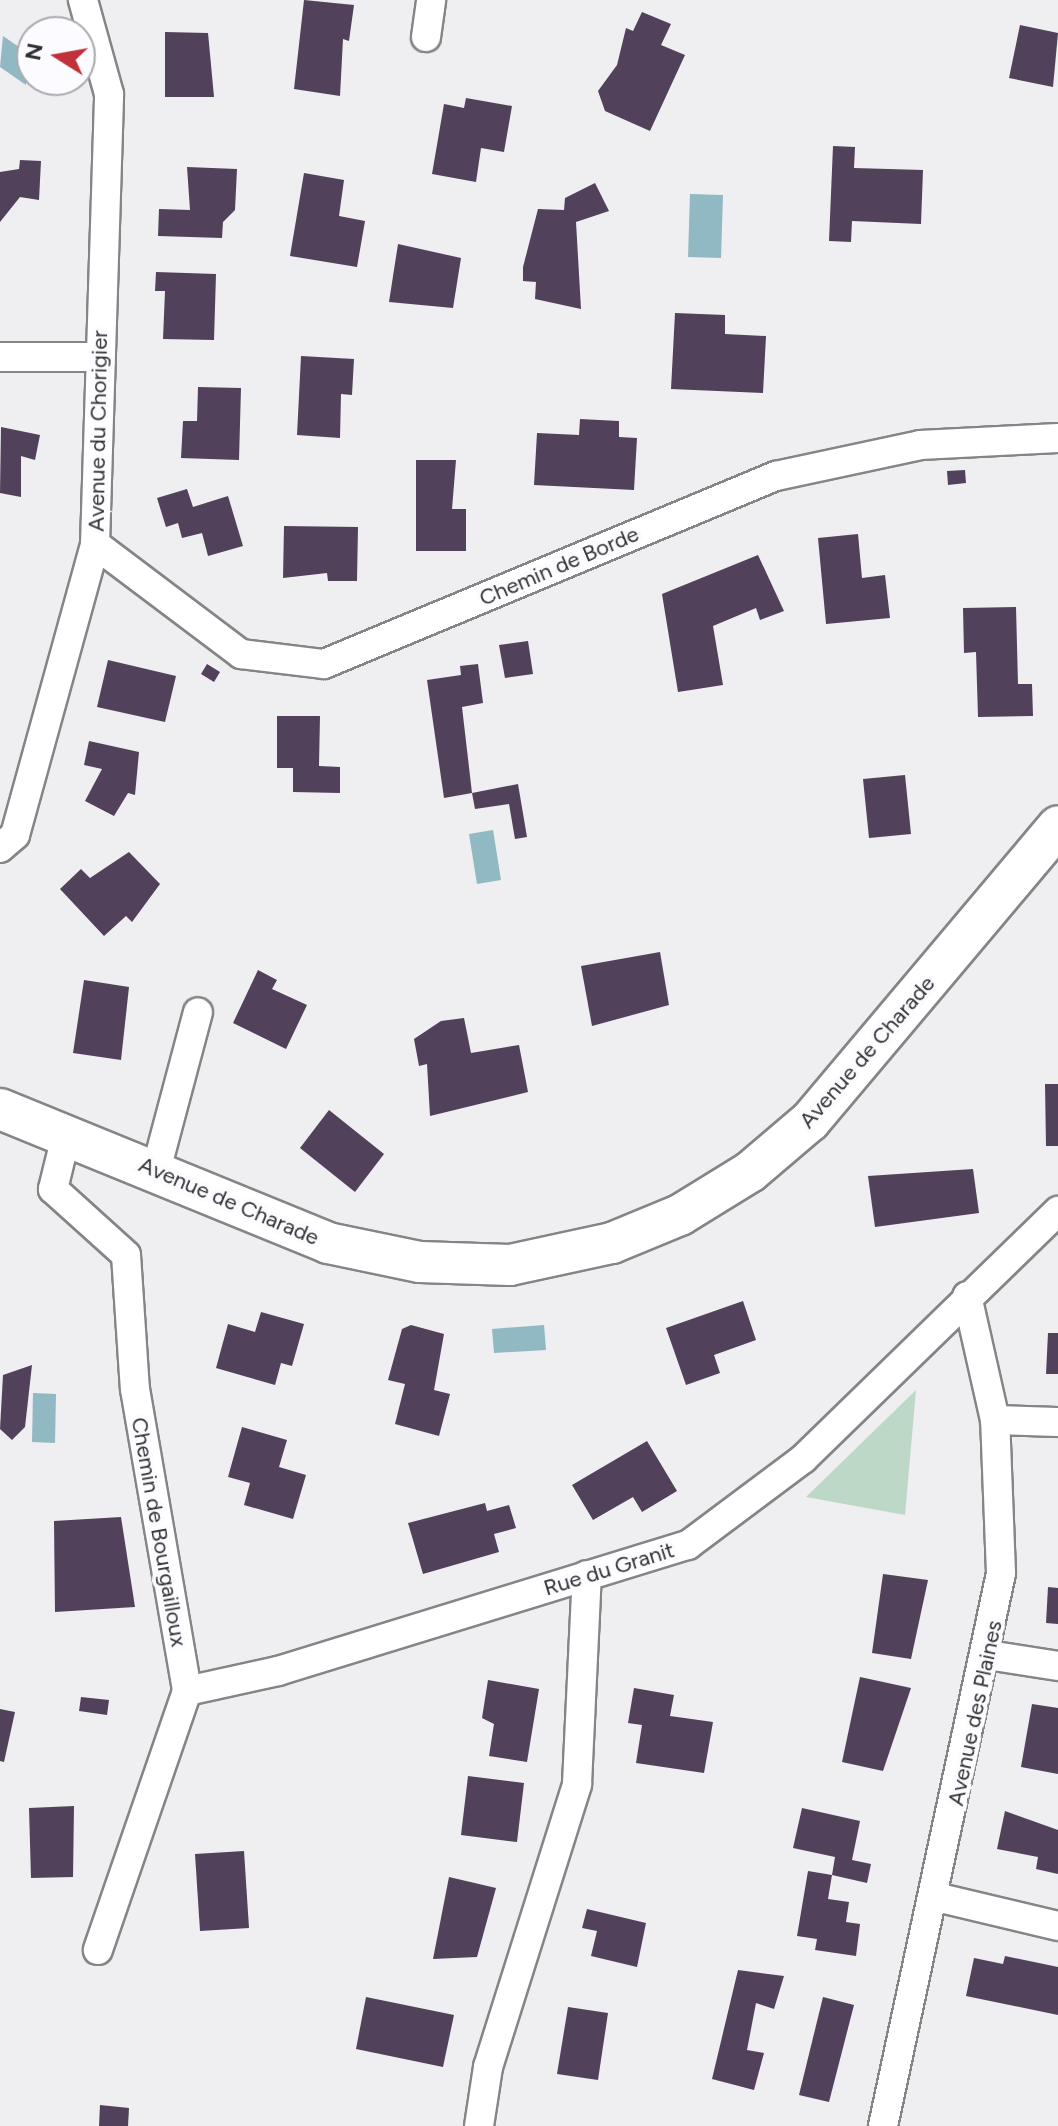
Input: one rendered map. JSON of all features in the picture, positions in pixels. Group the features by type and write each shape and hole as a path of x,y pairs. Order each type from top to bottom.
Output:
{"street":[{"name":"Avenue du Chorigier","path":"0,848 15,835 95,544 98,357 109,94 83,0"},
{"path":"426,37 431,0"},
{"path":"0,357 98,357"},
{"name":"Chemin de Borde","path":"95,544 241,654 324,664 776,476 920,445 1058,438"},
{"name":"Avenue de Charade","path":"0,1109 67,1132 328,1243 420,1262 510,1265 612,1243 680,1215 750,1172 810,1121 1058,826"},
{"path":"156,1170 198,1012"},
{"name":"Chemin de Bourgailloux","path":"67,1132 53,1189 126,1255 135,1389 187,1691 98,1950"},
{"name":"Rue du Granit","path":"187,1691 688,1545 803,1459 967,1296 1058,1211"},
{"name":"Avenue des Plaines","path":"883,2126 988,1655 1001,1573 995,1420 967,1296"},
{"path":"995,1420 1058,1422"},
{"path":"479,2126 488,2067 577,1784 587,1575"},
{"path":"988,1655 1058,1666"},
{"path":"936,1897 1058,1926"}],"green space":[{"path":"916,1390 905,1515 806,1497"}],"water":[{"path":"3,36 16,45 16,78 0,67"},
{"path":"690,194 723,195 721,258 688,257"},
{"path":"493,830 501,880 477,884 469,834"},
{"path":"544,1325 546,1350 494,1353 492,1329"},
{"path":"33,1393 56,1394 55,1443 32,1442"}],"building":[{"path":"304,0 354,5 349,41 343,39 340,96 294,89"},
{"path":"642,12 671,24 661,45 685,55 650,131 605,111 598,91 617,65 626,28 633,31"},
{"path":"1020,25 1058,33 1053,87 1009,78"},
{"path":"165,32 208,33 214,97 165,97"},
{"path":"466,98 512,106 504,152 481,148 476,182 432,174 444,104 464,108"},
{"path":"833,146 855,147 854,168 923,170 921,224 852,221 851,242 829,241"},
{"path":"20,160 41,161 39,200 20,197 0,222 0,172 19,169"},
{"path":"187,167 237,169 235,210 223,222 222,238 158,236 159,209 190,210"},
{"path":"304,173 344,180 339,216 365,221 357,267 290,256"},
{"path":"595,183 609,211 576,222 581,309 535,299 536,282 523,281 523,267 538,209 564,210 565,198"},
{"path":"398,244 461,258 453,308 389,302"},
{"path":"156,272 216,274 214,340 163,339 165,291 155,291"},
{"path":"675,313 725,315 725,334 766,336 763,393 671,389"},
{"path":"301,356 354,359 352,395 341,394 340,438 297,435"},
{"path":"198,387 241,388 239,460 181,458 183,421 197,421"},
{"path":"580,419 619,421 619,437 637,438 634,490 534,485 537,433 579,435"},
{"path":"1,427 40,435 35,460 21,456 21,497 0,493"},
{"path":"416,460 456,460 452,509 466,509 466,551 416,551"},
{"path":"965,470 966,483 948,485 947,471"},
{"path":"187,489 193,507 228,496 243,546 208,556 202,533 182,538 178,523 166,527 157,498"},
{"path":"284,526 358,527 357,581 328,581 327,573 283,578"},
{"path":"858,534 862,578 885,575 890,618 826,624 818,538"},
{"path":"758,555 784,611 760,620 756,608 713,626 723,685 678,692 662,594"},
{"path":"1016,607 1018,684 1032,684 1033,716 978,717 976,652 964,653 963,608"},
{"path":"528,641 533,674 505,678 499,645"},
{"path":"108,660 176,676 165,722 97,707"},
{"path":"207,664 220,672 214,682 201,674"},
{"path":"478,664 483,703 462,707 472,793 444,798 427,680 461,675 460,666"},
{"path":"277,716 320,716 319,766 340,767 340,793 293,792 293,768 277,768"},
{"path":"89,741 139,752 135,795 128,793 114,816 85,801 102,769 84,765"},
{"path":"905,775 911,834 869,838 863,779"},
{"path":"518,784 527,837 515,839 509,804 475,809 472,793"},
{"path":"129,852 160,884 132,922 126,916 104,936 60,889 81,869 90,878"},
{"path":"660,952 669,1005 592,1026 581,966"},
{"path":"258,970 277,980 272,989 307,1005 286,1049 233,1023"},
{"path":"84,980 129,987 121,1060 73,1053"},
{"path":"464,1018 471,1053 519,1045 528,1092 430,1116 427,1064 419,1066 414,1039 441,1021"},
{"path":"1045,1084 1058,1084 1058,1146 1046,1146"},
{"path":"329,1110 384,1154 355,1192 300,1148"},
{"path":"973,1169 979,1213 875,1227 868,1176"},
{"path":"743,1301 756,1340 714,1355 720,1373 686,1385 666,1328"},
{"path":"261,1312 304,1324 292,1366 281,1363 275,1385 216,1368 228,1324 255,1332"},
{"path":"411,1325 444,1334 434,1390 450,1394 439,1436 395,1424 405,1384 388,1380 402,1329"},
{"path":"1048,1333 1058,1333 1058,1374 1046,1374"},
{"path":"32,1365 25,1427 12,1440 0,1429 3,1375"},
{"path":"242,1427 287,1440 279,1467 306,1475 293,1519 244,1505 250,1483 228,1477"},
{"path":"647,1441 677,1491 642,1512 633,1497 593,1520 572,1485"},
{"path":"485,1503 487,1511 509,1505 516,1528 494,1534 499,1552 423,1574 408,1523"},
{"path":"121,1517 135,1607 55,1612 54,1521"},
{"path":"883,1574 928,1580 911,1659 872,1653"},
{"path":"1048,1587 1058,1588 1058,1624 1046,1623"},
{"path":"860,1677 911,1688 883,1771 842,1762"},
{"path":"488,1680 539,1689 527,1762 489,1756 494,1724 482,1718"},
{"path":"634,1688 674,1695 670,1716 713,1722 704,1773 636,1763 642,1725 628,1723"},
{"path":"81,1697 109,1700 107,1715 79,1711"},
{"path":"1032,1704 1058,1708 1058,1774 1021,1767"},
{"path":"0,1709 15,1712 4,1762 0,1761"},
{"path":"468,1776 524,1783 517,1842 461,1835"},
{"path":"74,1806 73,1877 31,1878 29,1808"},
{"path":"802,1808 860,1821 852,1860 871,1864 867,1883 832,1875 835,1857 793,1848"},
{"path":"1005,1811 1058,1830 1058,1874 1036,1869 1038,1857 997,1849"},
{"path":"244,1851 249,1928 200,1931 195,1854"},
{"path":"808,1871 832,1875 828,1899 849,1902 846,1922 860,1924 856,1956 815,1950 817,1939 797,1936"},
{"path":"449,1877 496,1888 477,1957 433,1959"},
{"path":"587,1909 646,1923 637,1967 591,1956 597,1931 582,1928"},
{"path":"1005,1956 1058,1967 1058,2015 966,1996 974,1958 1003,1964"},
{"path":"738,1970 784,1976 774,2009 756,2003 747,2050 764,2053 754,2090 712,2079"},
{"path":"366,1997 454,2015 443,2067 356,2049"},
{"path":"823,1997 854,2005 829,2102 799,2095"},
{"path":"568,2007 608,2013 598,2080 557,2074"},
{"path":"100,2105 129,2108 128,2126 99,2126"}]}
